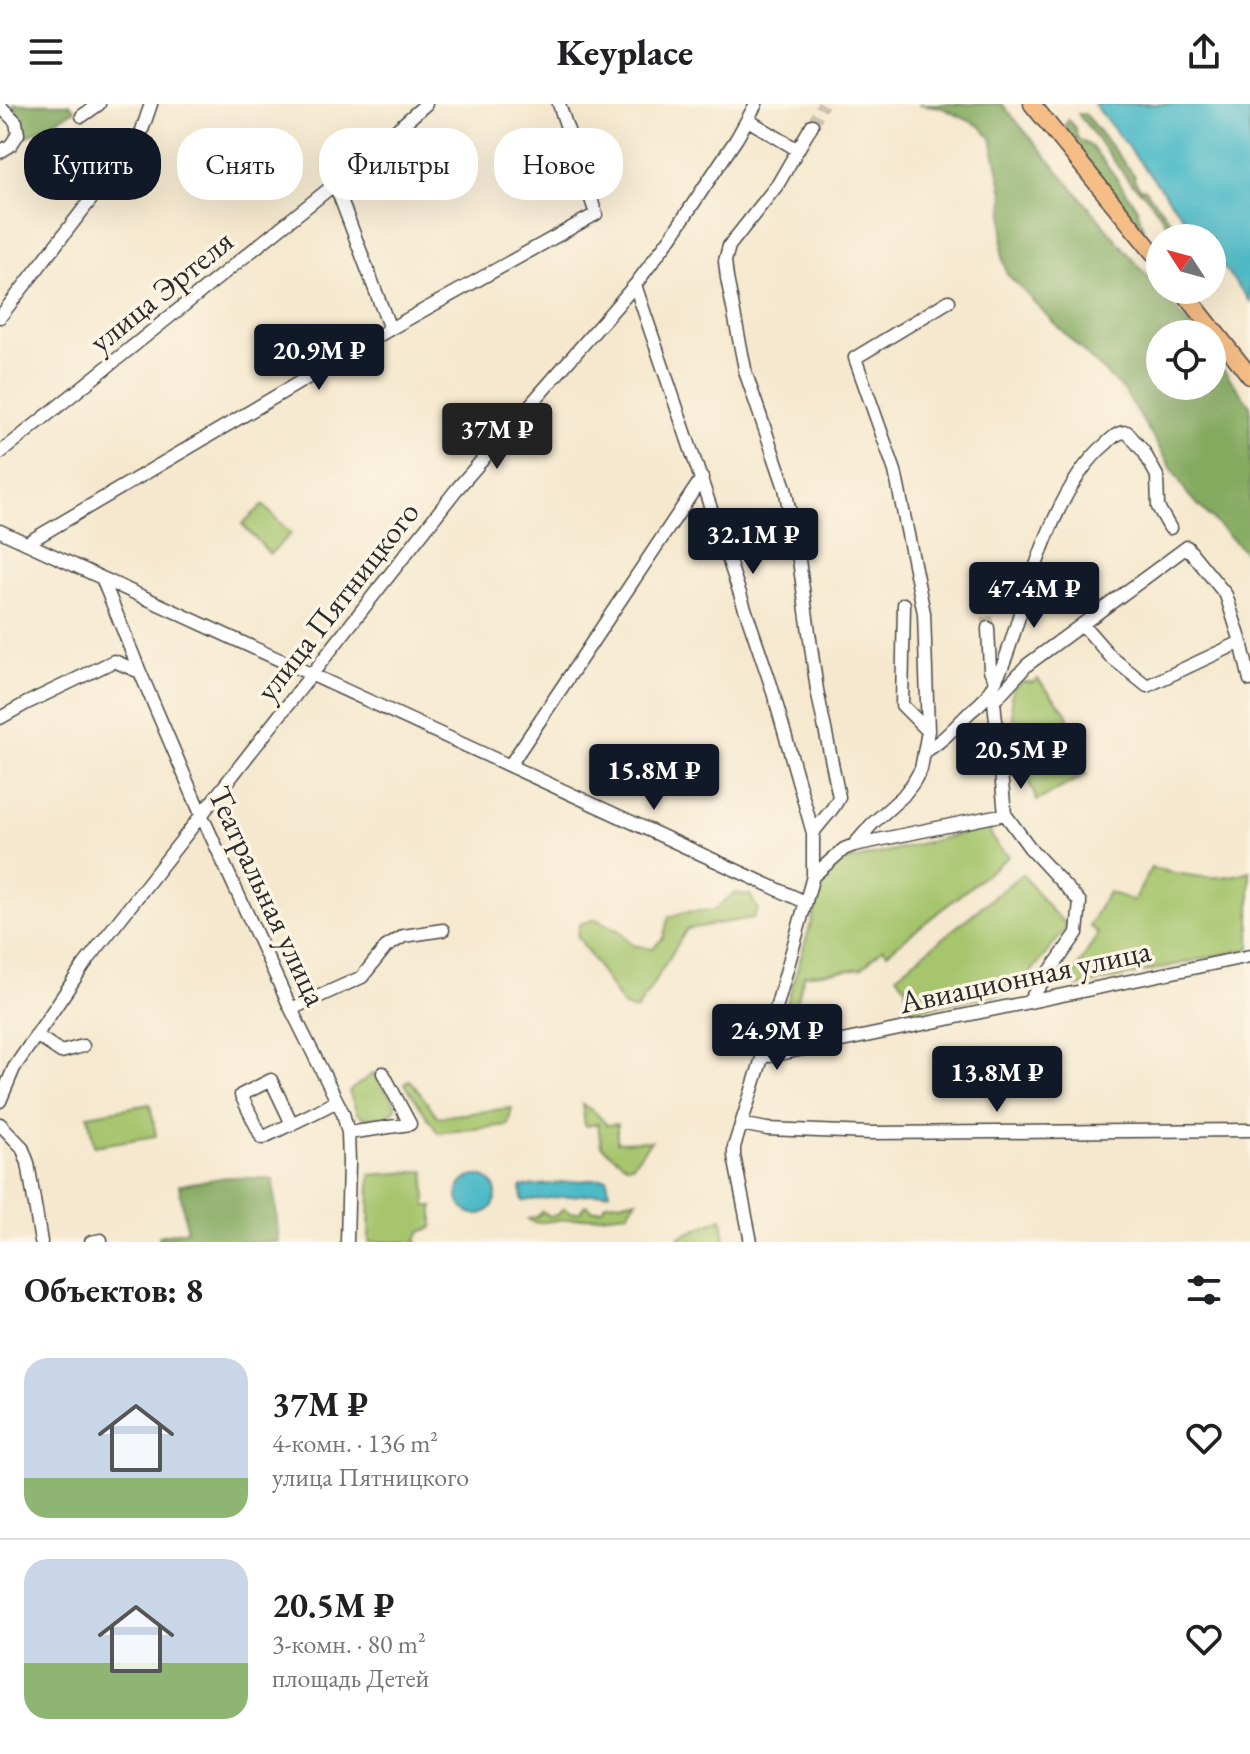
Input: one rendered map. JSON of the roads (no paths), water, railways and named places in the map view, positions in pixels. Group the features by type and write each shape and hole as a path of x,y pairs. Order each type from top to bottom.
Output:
{"main road":[{"path":"1032,104 1146,244"},
{"path":"1193,304 1250,376"}],"street":[{"path":"82,116 99,104"},
{"path":"0,317 140,136 151,104"},
{"name":"улица Эртеля","path":"399,128 426,104"},
{"path":"27,543 390,329 596,214 559,104"},
{"name":"улица Пятницкого","path":"0,1101 14,1068 84,965 456,490 635,285 671,237 756,104"},
{"path":"0,106 16,122 18,134 11,145 0,152"},
{"path":"748,120 798,150"},
{"path":"812,125 778,184 729,246 725,261 746,374 785,488 799,560 817,690 839,797 813,833"},
{"name":"улица Эртеля","path":"0,453 319,197"},
{"path":"341,200 390,329"},
{"path":"635,285 771,685 813,833 813,876 734,1147 751,1242"},
{"path":"854,845 913,783 921,769 928,731 924,613 895,471 855,358 949,301"},
{"path":"924,752 937,745 986,697 1007,656 1028,587 1057,514 1080,472 1102,446 1121,432 1127,432 1144,452 1157,476 1158,507 1170,528"},
{"path":"510,765 702,478"},
{"path":"0,531 805,902"},
{"path":"0,546 14,537"},
{"path":"1029,1001 1077,933 1080,902 1030,848 1005,814 994,701 1027,665 1187,547 1226,595 1250,680"},
{"name":"Театральная улица","path":"102,578 201,814 346,1121 347,1242"},
{"path":"904,604 902,705 928,731"},
{"path":"1083,625 1111,657 1147,686 1241,642"},
{"path":"988,628 990,670 995,680"},
{"path":"0,718 114,661 140,672"},
{"path":"813,876 844,849 854,845 1005,814"},
{"path":"291,1009 362,977 386,947 404,936 443,930"},
{"name":"Авиационная улица","path":"763,1055 1250,956"},
{"path":"36,1035 61,1052 83,1046"},
{"path":"348,1133 410,1124 383,1073"},
{"path":"292,1124 271,1080 241,1095 262,1138 292,1124 337,1101"},
{"path":"0,1124 22,1147 28,1163 41,1242"},
{"path":"741,1124 767,1129 871,1133 1250,1130"}],"water":[{"path":"1094,104 1250,104 1250,301 1226,271 1226,224 1189,224"},
{"path":"477,1176 490,1182 496,1195 490,1208 477,1214 464,1208 458,1195 464,1182"},
{"path":"607,1178 609,1192 522,1201 521,1187"}],"tunnel":[{"path":"812,125 823,104"},
{"path":"984,599 988,628"}]}
